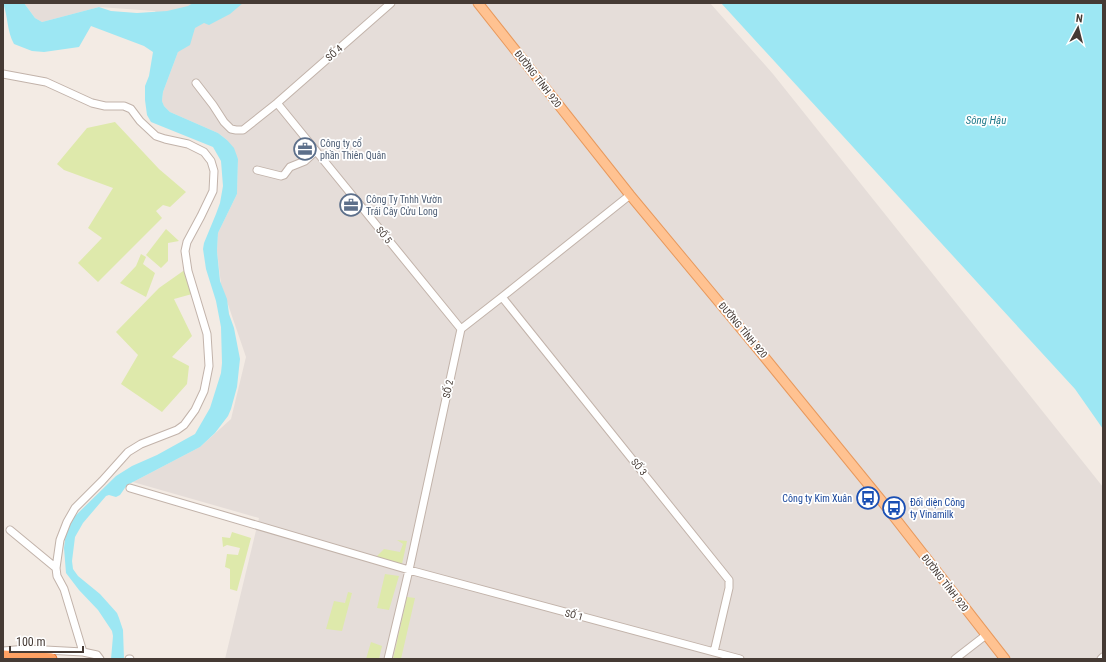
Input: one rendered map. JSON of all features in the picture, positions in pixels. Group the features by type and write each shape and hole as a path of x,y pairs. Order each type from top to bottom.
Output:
{"highway":[{"path":"3,656 23,653 51,659"}],"main road":[{"name":"ĐƯỜNG TỈNH 920","path":"478,3 630,195 881,500 1006,659"}],"street":[{"name":"SỐ 4","path":"196,83 213,104 224,122 231,129 243,130 277,103 392,3"},
{"path":"3,74 46,82 92,103 105,106 124,106 131,109 140,122 156,136 188,144 204,152 211,161 214,171 213,190 187,242 185,251 188,271 207,334 209,366 204,391 195,410 184,425 177,430 141,444 128,452 75,508 67,522 60,540 57,571 83,652"},
{"name":"SỐ 5","path":"277,103 461,328"},
{"path":"257,170 281,176 284,175 290,167 305,161 316,151"},
{"path":"461,328 630,195"},
{"name":"SỐ 3","path":"502,297 729,580 729,588 714,652"},
{"name":"SỐ 2","path":"388,659 409,570 461,328"},
{"name":"SỐ 1","path":"130,488 409,570 740,659"},
{"path":"10,530 57,571"},
{"path":"955,659 986,635"},
{"path":"3,651 23,653 83,652 97,655 100,659"}],"shaded area":[{"path":"24,3 710,3 773,74 1103,487 1103,659 225,659 259,518 133,482 200,447 231,419 246,357 221,284 217,251 218,233 237,194 238,159 227,140 218,133 170,112 164,106 162,101 163,92 178,52 155,11 99,7 42,22 35,18"}],"green space":[{"path":"115,122 159,169 186,192 170,207 163,205 156,211 162,218 98,282 78,263 102,238 88,228 113,188 64,170 57,164 87,128"},
{"path":"166,229 179,241 168,243 168,261 161,268 146,255"},
{"path":"141,254 146,257 143,264 155,273 146,297 120,283 136,266"},
{"path":"186,269 192,294 174,299 192,336 172,357 189,366 187,384 162,412 121,384 138,355 116,332 159,288"},
{"path":"232,532 251,538 237,591 230,589 230,569 225,567 227,554 238,555 240,548 227,545 223,547 222,537 230,538"},
{"path":"397,540 407,541 402,564 376,557 384,549 400,552 403,544"},
{"path":"385,574 399,576 389,610 377,608"},
{"path":"348,592 352,593 342,631 326,629 334,601 345,603"},
{"path":"407,597 415,598 401,659 393,659"},
{"path":"371,642 382,646 379,659 366,659"}],"water":[{"path":"3,3 24,3 35,18 42,22 99,7 111,11 137,13 167,11 188,6 193,3 243,3 230,14 209,25 204,23 195,28 190,45 178,52 163,92 162,101 164,106 170,112 218,133 234,148 238,159 237,194 218,233 217,251 220,281 227,299 229,314 234,328 240,359 237,387 231,409 228,416 215,433 200,447 127,485 120,495 116,497 109,495 106,496 83,523 75,537 72,561 73,569 78,576 100,594 117,613 123,630 124,659 111,659 112,631 98,610 79,590 66,573 64,548 66,532 73,518 116,476 132,466 157,455 195,434 210,408 221,373 221,327 216,301 206,269 203,249 220,203 223,186 221,161 213,147 151,122 147,115 145,86 149,76 153,52 144,46 91,26 79,47 44,52 32,51 14,44 10,34"},
{"name":"Sông Hậu","path":"721,3 1103,3 1103,429 1075,389"}],"place":[{"name":"Công ty cổ phần Thiên Quân","path":"305,149"},
{"name":"Công Ty Tnhh Vườn Trái Cây Cửu Long","path":"351,205"},
{"name":"Công ty Kim Xuân","path":"868,498"},
{"name":"Đối diện Công ty Vinamilk","path":"894,508"}]}
